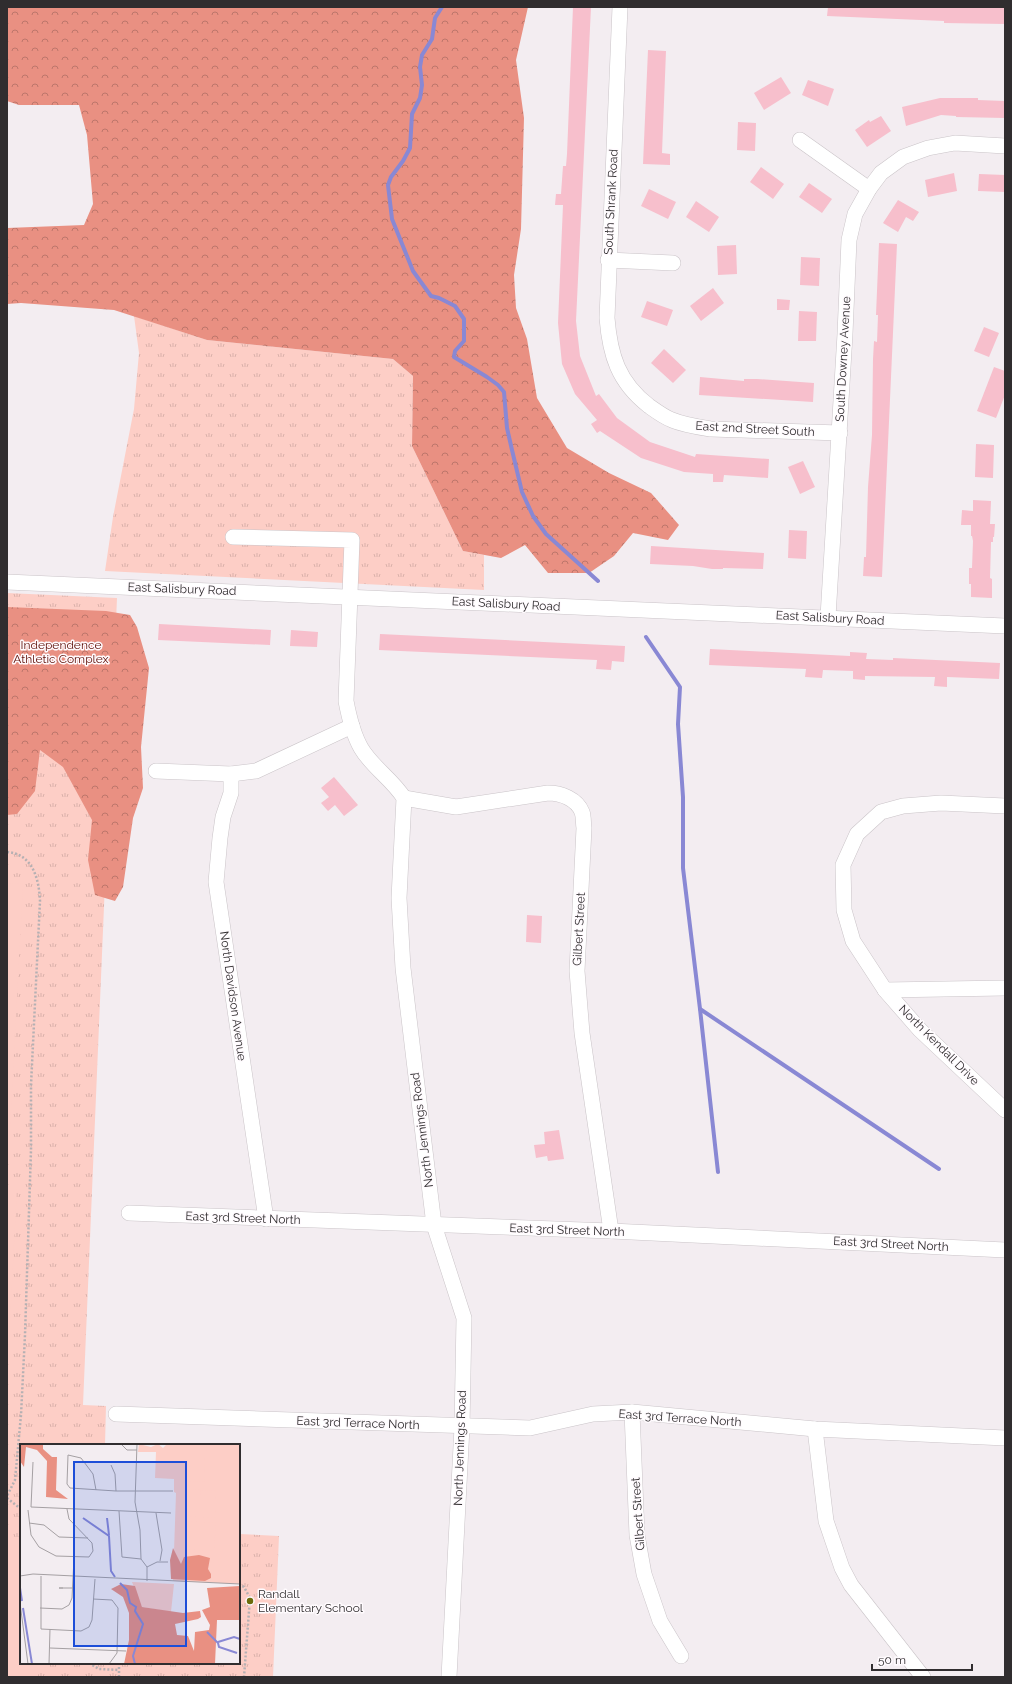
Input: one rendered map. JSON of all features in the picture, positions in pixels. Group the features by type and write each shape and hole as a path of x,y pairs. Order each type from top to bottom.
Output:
{"street":[{"name":"South Shrank Road","path":"620,7 608,260 607,318 608,335 616,365 632,391"},
{"path":"800,140 869,189"},
{"name":"South Downey Avenue","path":"828,617 840,433 849,240 855,214 869,189 881,173 903,157 928,148 955,143 1005,146"},
{"path":"608,260 673,263"},
{"name":"East 2nd Street South","path":"632,391 657,412 671,420 690,426 711,429 840,433"},
{"path":"233,537 352,540 346,701 352,726 361,749 378,769 397,787 404,798"},
{"name":"East Salisbury Road","path":"7,582 1005,626"},
{"path":"156,771 231,774 256,771 352,726"},
{"name":"North Davidson Avenue","path":"231,774 231,794 223,817 216,882 266,1219"},
{"name":"Gilbert Street","path":"404,798 456,807 548,793 559,793 574,802 582,812 584,828 577,971 582,1033 593,1097 611,1231"},
{"name":"North Jennings Road","path":"404,798 399,898 403,968 434,1225 464,1318 462,1427 449,1677"},
{"name":"North Kendall Drive","path":"1005,806 941,803 904,806 881,812 857,834 844,865 844,910 853,941 885,990 920,1030 1005,1110"},
{"path":"885,990 1005,988"},
{"name":"East 3rd Street North","path":"129,1213 611,1231 1005,1250"},
{"name":"Gilbert Street","path":"632,1412 637,1535 644,1574 660,1621 681,1656"},
{"name":"East 3rd Terrace North","path":"116,1414 462,1427 530,1428 593,1414 632,1412 815,1429 1005,1438"},
{"path":"815,1429 826,1521 842,1568 851,1585 923,1677"}],"path":[{"path":"7,852 14,853 32,866 39,883 40,901 31,1085 31,1150 21,1415 16,1480 7,1497 20,1508"},
{"path":"240,1585 244,1587 250,1598 244,1677"},
{"path":"92,1664 99,1669 119,1670"},
{"path":"119,1664 119,1677"}],"green space":[{"path":"7,7 528,7 516,60 524,118 521,229 514,275 516,308 527,339 537,398 567,448 609,473 651,493 679,525 668,540 633,533 614,556 589,573 548,573 525,545 501,558 463,551 412,446 413,376 393,359 207,340 114,310 21,303 7,304 7,228 84,225 93,204 87,135 79,105 19,105 7,101"},
{"path":"134,316 207,340 393,359 413,376 412,446 463,551 484,555 484,590 105,571 113,517 134,409 139,353"},
{"name":"Independence Athletic Complex","path":"7,593 117,598 83,1405 106,1406 105,1444 20,1444 20,1664 240,1664 240,1534 279,1536 273,1677 7,1677"},
{"path":"7,607 106,611 130,615 137,627 149,668 141,747 143,788 133,818 123,887 115,901 95,895 88,860 92,820 63,767 40,750 35,791 17,814 7,815"},
{"path":"7,883 23,884 9,1145 7,1145"},
{"path":"7,1186 17,1187 7,1378"},
{"path":"7,1541 20,1555 20,1664 39,1664 38,1677 7,1677"}],"building":[{"path":"573,7 591,7 576,321 580,356 596,396 599,394 617,418 650,442 695,457 696,454 769,459 768,478 724,475 723,482 713,482 713,474 684,472 641,458 600,431 597,433 591,424 597,420 575,394 562,364 558,323 563,205 555,205 556,194 561,194 563,166 566,166"},
{"path":"828,7 1005,7 1005,24 944,23 944,21 827,16"},
{"path":"648,50 666,51 662,153 670,154 670,165 643,164"},
{"path":"781,77 791,93 764,110 754,93"},
{"path":"808,80 834,89 828,106 802,95"},
{"path":"940,98 978,98 978,100 1005,101 1005,118 956,117 941,115 906,126 902,107"},
{"path":"881,116 891,131 867,147 855,130 869,120 870,122"},
{"path":"738,122 756,123 755,151 737,150"},
{"path":"761,167 784,184 773,199 750,182"},
{"path":"954,173 957,191 928,197 925,180"},
{"path":"979,174 1005,175 1005,192 978,191"},
{"path":"809,183 832,199 822,213 799,197"},
{"path":"649,189 676,202 668,219 641,206"},
{"path":"898,200 919,212 913,221 906,217 898,232 883,223"},
{"path":"696,201 719,217 709,232 686,217"},
{"path":"879,243 897,244 882,577 863,576 864,557 866,557 868,487 872,435 874,341 877,342 878,315 876,315"},
{"path":"736,245 737,274 718,275 717,246"},
{"path":"801,257 820,258 819,286 800,285"},
{"path":"713,288 724,303 701,321 690,306"},
{"path":"777,299 790,300 789,310 777,310"},
{"path":"647,301 673,310 667,326 641,317"},
{"path":"799,311 817,312 816,341 798,341"},
{"path":"984,327 999,333 989,357 974,351"},
{"path":"664,349 686,370 673,383 651,363"},
{"path":"994,367 1005,371 1005,395 996,418 977,411"},
{"path":"700,377 744,381 744,379 757,379 814,383 813,402 699,395"},
{"path":"976,444 994,445 993,478 975,477"},
{"path":"803,461 815,487 800,494 788,467"},
{"path":"973,500 991,501 990,524 995,524 993,542 991,542 990,578 992,579 992,598 971,597 969,568 972,568 973,541 971,536 971,525 961,525 962,510 973,511"},
{"path":"789,530 807,531 806,559 788,558"},
{"path":"651,546 764,553 763,569 712,569 693,566 650,564"},
{"path":"159,624 271,630 270,645 158,640"},
{"path":"291,630 318,632 317,647 290,646"},
{"path":"380,634 625,646 624,662 612,661 611,670 596,669 597,660 379,650"},
{"path":"710,649 850,656 850,652 867,653 866,659 893,660 893,658 1000,663 999,679 947,677 947,687 934,686 935,677 865,676 865,680 853,679 853,671 823,670 822,678 805,677 806,669 709,665"},
{"path":"334,777 358,805 344,816 335,805 328,811 321,803 329,797 321,788"},
{"path":"527,915 542,916 541,943 526,942"},
{"path":"559,1130 564,1159 548,1161 547,1156 536,1158 534,1145 545,1144 544,1132"}],"waterway":[{"path":"442,7 435,18 432,39 422,55 420,67 422,85 420,98 412,114 410,148 403,161 391,177 388,185 392,219 413,271 431,296 439,298 455,306 464,319 464,341 455,351 454,357 487,377 498,385 504,392 507,428 512,450 522,492 533,516 546,534 598,581"},
{"path":"646,637 680,687 678,724 683,797 683,868 700,1009 939,1169"},
{"path":"700,1009 718,1172"}],"place":[{"name":"Randall Elementary School","path":"250,1601"}]}
